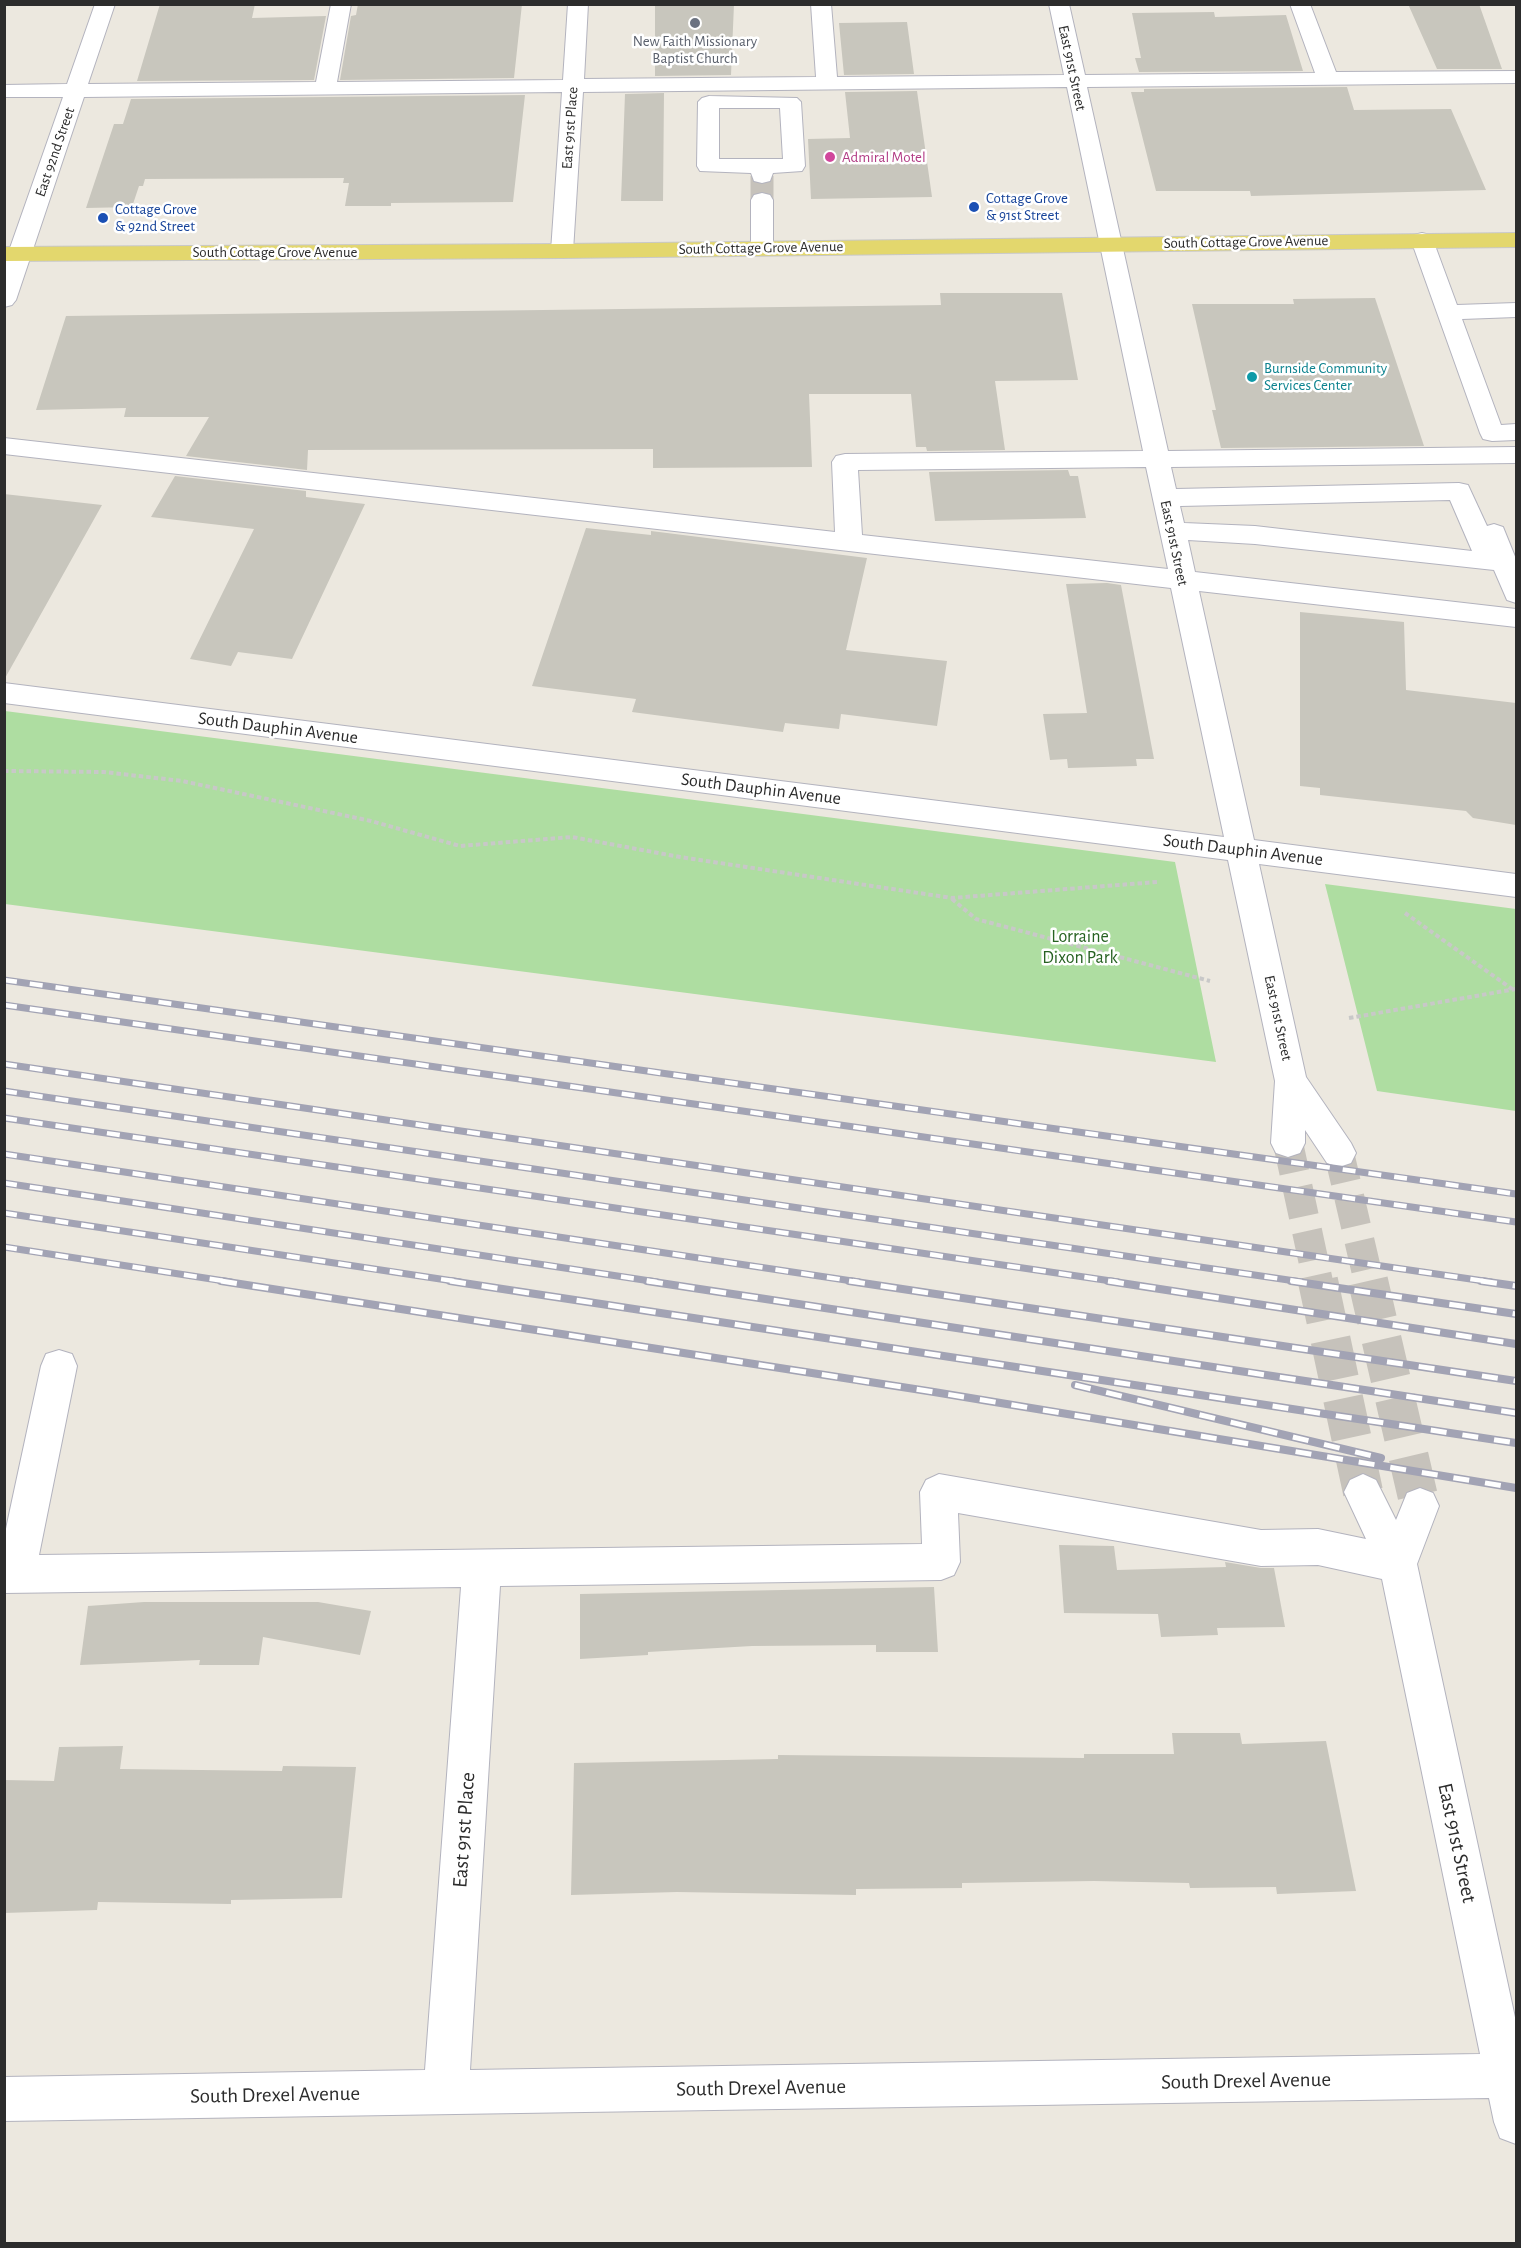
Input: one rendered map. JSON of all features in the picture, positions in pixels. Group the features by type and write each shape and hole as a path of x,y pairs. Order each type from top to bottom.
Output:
{"main road":[{"name":"South Cottage Grove Avenue","path":"12,254 562,251 1516,240"}],"street":[{"name":"East 92nd Street","path":"4,300 12,254 75,91 105,4"},
{"path":"325,89 341,4"},
{"name":"East 91st Place","path":"562,251 578,4"},
{"path":"821,4 827,84"},
{"name":"East 91st Street","path":"1059,4 1291,1080 1288,1143"},
{"path":"1300,4 1328,79"},
{"path":"4,92 1516,77"},
{"path":"709,102 790,102 794,166 762,171 708,166 709,102"},
{"path":"762,200 762,248"},
{"path":"1422,240 1492,433 1516,432"},
{"path":"1448,312 1516,310"},
{"path":"4,446 1516,618"},
{"path":"1466,455 1516,594"},
{"path":"849,542 845,462 1516,455"},
{"path":"1165,498 1459,491 1490,562 1255,535 1171,531"},
{"name":"South Dauphin Avenue","path":"4,693 1516,885"},
{"name":"East 91st Street","path":"1291,1080 1339,1153"},
{"path":"59,1366 10,1574 941,1562 939,1492 1261,1548 1318,1547 1398,1564 1420,1506"},
{"name":"East 91st Street","path":"1363,1492 1398,1564 1512,2076 1516,2122"},
{"name":"East 91st Place","path":"446,2092 482,1568"},
{"name":"South Drexel Avenue","path":"4,2099 1512,2076"}],"path":[{"path":"4,771 104,772 182,781 371,821 460,846 572,837 680,857 952,898 1165,881"},
{"path":"952,898 976,919 1210,981"},
{"path":"1403,911 1514,989"},
{"path":"1349,1018 1514,989"}],"green space":[{"name":"Lorraine Dixon Park","path":"5,711 1175,862 1216,1062 5,904"},
{"path":"1325,884 1516,909 1516,1111 1377,1091"}],"building":[{"path":"160,4 255,4 252,18 326,16 314,80 137,81"},
{"path":"358,4 522,4 514,78 340,80 351,16 356,15"},
{"path":"655,4 734,4 731,75 655,76"},
{"path":"1408,4 1479,4 1502,69 1437,69"},
{"path":"1214,12 1215,17 1286,15 1303,71 1139,72 1135,58 1141,58 1132,13"},
{"path":"907,22 914,74 844,75 839,23"},
{"path":"1347,87 1354,110 1451,109 1486,190 1251,196 1250,191 1156,191 1131,92 1144,92 1144,89"},
{"path":"917,91 932,197 811,199 808,139 850,138 845,92"},
{"path":"664,93 663,201 621,201 625,94"},
{"path":"525,95 513,202 391,203 391,206 345,206 349,183 343,183 344,178 145,179 143,186 139,186 132,207 86,208 114,124 123,124 131,99"},
{"path":"940,293 1062,293 1078,380 995,381 1005,450 927,451 926,447 916,447 911,394 809,394 812,467 653,468 653,449 308,450 307,470 186,456 209,417 124,417 126,408 36,410 66,316 941,305"},
{"path":"1375,298 1424,446 1221,448 1212,410 1216,410 1192,304 1294,304 1293,299"},
{"path":"1068,470 1070,476 1078,476 1086,518 935,521 929,472"},
{"path":"175,476 306,491 306,497 365,504 292,659 238,652 231,666 190,659 254,529 151,517"},
{"path":"4,494 102,505 4,680"},
{"path":"586,528 651,535 651,531 867,558 846,650 947,661 937,726 841,714 839,729 785,723 783,732 632,712 636,699 532,686"},
{"path":"1066,584 1121,585 1154,759 1136,759 1137,766 1068,768 1067,759 1050,760 1043,714 1087,713"},
{"path":"1300,612 1404,622 1406,690 1516,703 1516,825 1473,818 1466,811 1320,795 1320,788 1300,786"},
{"path":"1059,1545 1114,1546 1117,1570 1226,1567 1225,1562 1274,1568 1285,1627 1217,1628 1218,1635 1161,1637 1158,1614 1064,1613"},
{"path":"934,1587 938,1652 876,1652 876,1645 752,1646 648,1652 648,1655 580,1659 580,1594"},
{"path":"144,1602 318,1602 371,1611 360,1655 263,1637 259,1665 199,1665 200,1660 80,1665 88,1606"},
{"path":"1172,1733 1240,1733 1242,1744 1326,1741 1356,1891 1277,1894 1276,1887 1190,1888 1189,1883 1094,1881 962,1883 962,1888 856,1889 856,1895 677,1892 571,1895 574,1763 778,1759 778,1755 1084,1758 1084,1754 1174,1754"},
{"path":"123,1746 120,1769 282,1771 283,1766 356,1767 342,1898 231,1900 231,1904 98,1902 97,1910 4,1913 4,1780 54,1781 59,1747"}],"tunnel":[{"path":"762,176 762,200"},
{"path":"1288,1143 1318,1282"},
{"path":"1339,1153 1369,1282"},
{"path":"1318,1281 1363,1492"},
{"path":"1368,1281 1420,1506"}],"railway":[{"path":"4,980 1516,1194"},
{"path":"4,1005 1516,1222"},
{"path":"4,1064 1491,1282"},
{"path":"4,1091 1302,1282"},
{"path":"4,1118 1118,1282"},
{"path":"4,1154 859,1282"},
{"path":"4,1183 657,1282"},
{"path":"4,1213 460,1282"},
{"path":"4,1247 231,1282"},
{"path":"221,1281 934,1392 1516,1488"},
{"path":"450,1281 1516,1443"},
{"path":"647,1281 1516,1413"},
{"path":"849,1281 1516,1381"},
{"path":"1108,1281 1516,1344"},
{"path":"1291,1281 1516,1314"},
{"path":"1481,1281 1516,1286"},
{"path":"1075,1385 1381,1458"}],"place":[{"name":"New Faith Missionary Baptist Church","path":"695,23"},
{"name":"Admiral Motel","path":"830,157"},
{"name":"Cottage Grove & 91st Street","path":"974,207"},
{"name":"Cottage Grove & 92nd Street","path":"103,218"},
{"name":"Burnside Community Services Center","path":"1252,377"}]}
